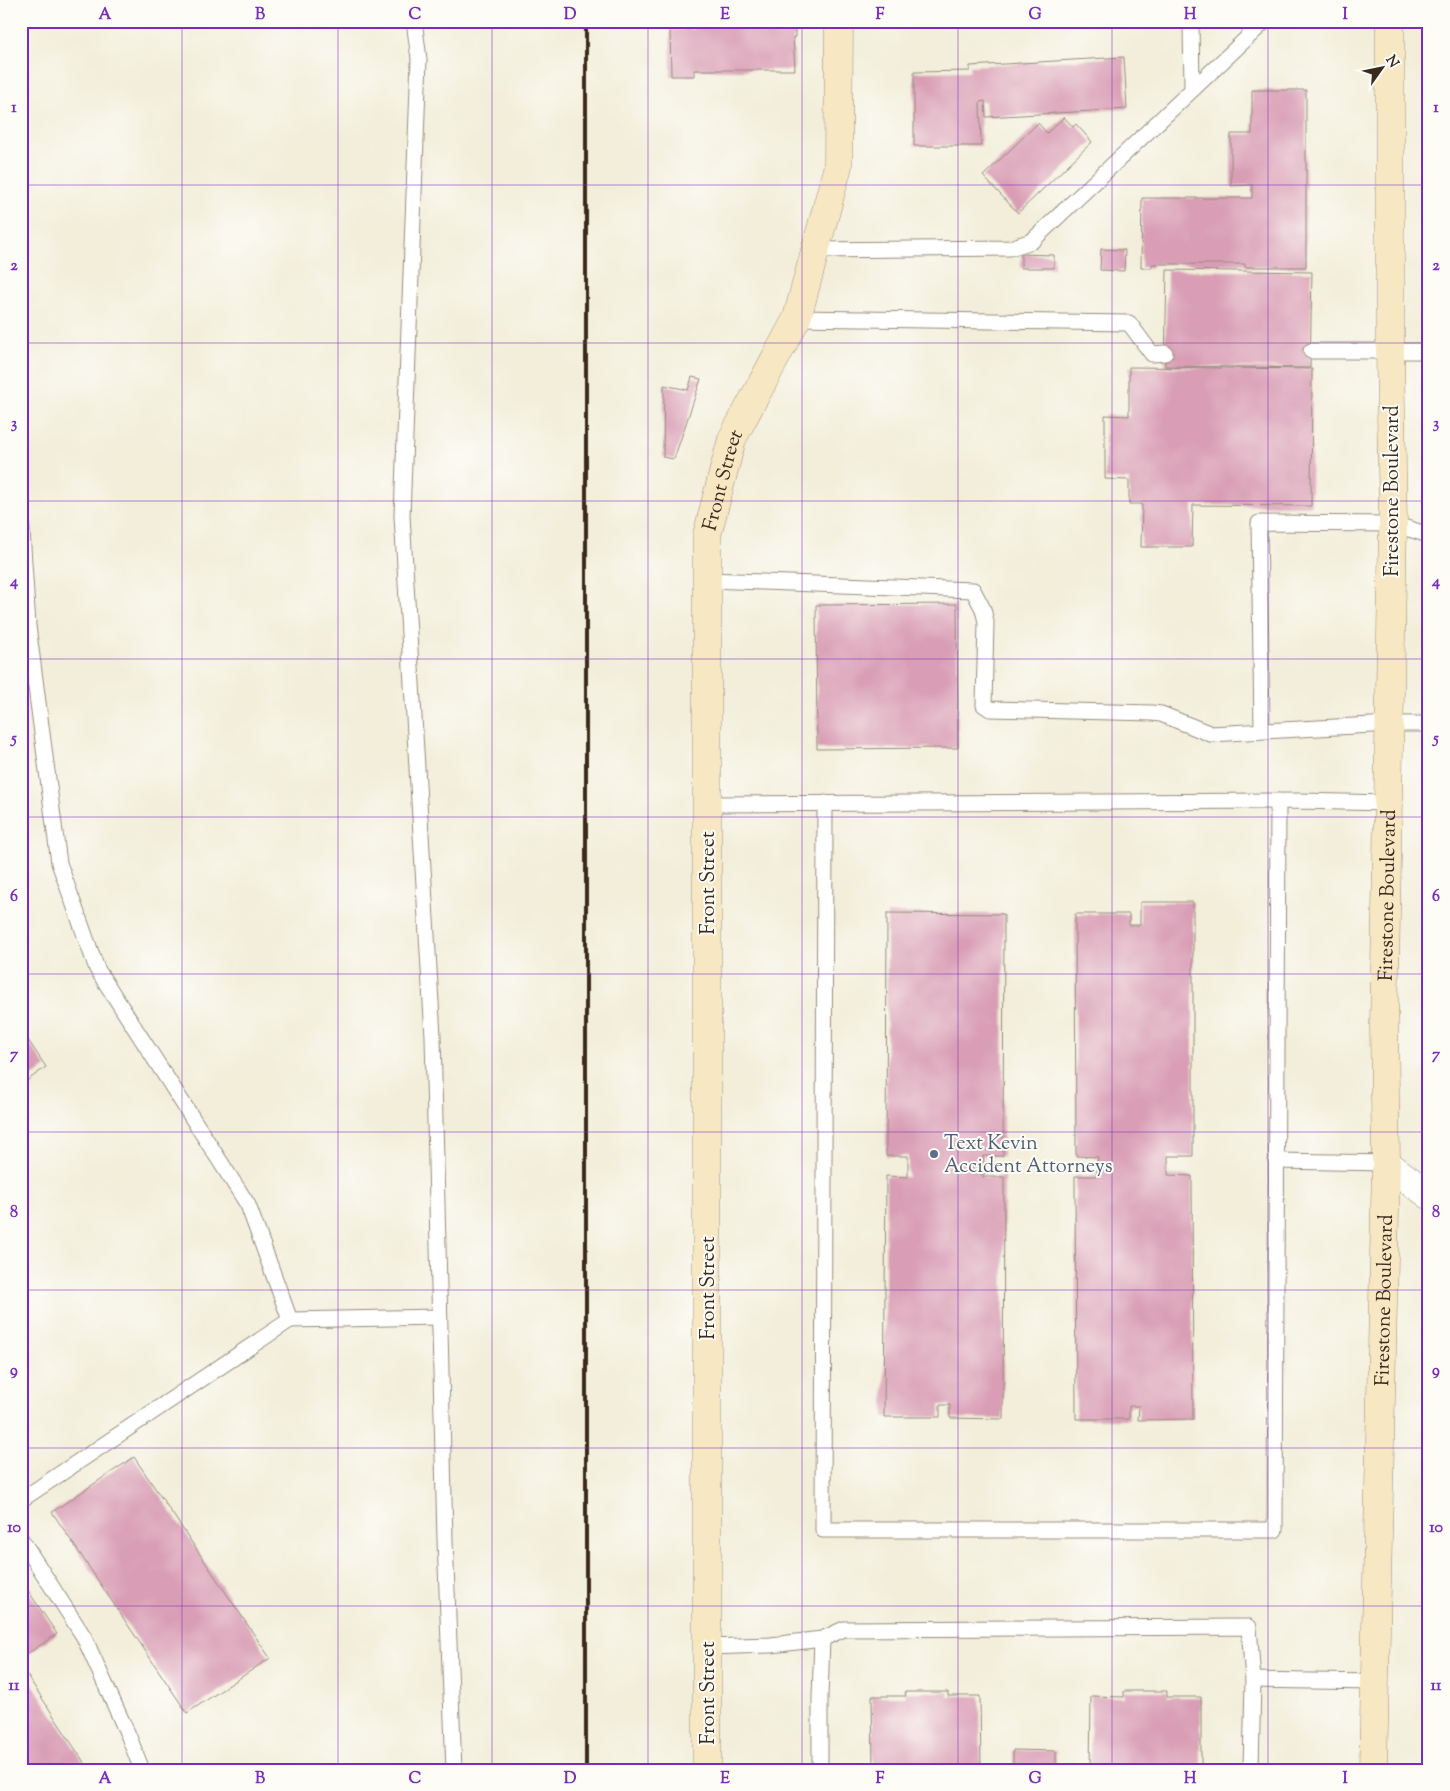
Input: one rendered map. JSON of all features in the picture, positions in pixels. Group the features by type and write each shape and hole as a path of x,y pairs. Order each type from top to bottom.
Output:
{"street":[{"name":"Front Street","path":"707,1770 707,535 732,439 797,318 838,166 838,21"},
{"name":"Firestone Boulevard","path":"1373,1770 1386,1163 1384,1026 1393,524 1390,352 1390,21"},
{"path":"1386,1163 1429,1195"}],"lane":[{"path":"414,21 419,59 402,516 433,1036 445,1540 454,1770"},
{"path":"1191,21 1192,90"},
{"path":"816,250 1010,248 1032,241 1264,21"},
{"path":"797,318 1129,323 1152,354 1165,353"},
{"path":"1311,351 1429,351"},
{"path":"21,516 28,626 59,863 97,969 248,1205 290,1320"},
{"path":"1262,730 1259,523 1393,524 1429,535"},
{"path":"707,580 973,590 983,608 986,622 984,705 990,710 1152,713 1161,714 1211,734 1390,724 1429,724"},
{"path":"825,803 824,1530 1275,1530 1278,801"},
{"path":"707,804 1278,801 1388,803"},
{"path":"1276,1161 1386,1163"},
{"path":"21,1500 290,1320 440,1317"},
{"path":"21,1539 84,1637 142,1770"},
{"path":"707,1647 771,1646 822,1639 844,1629 1248,1627 1253,1680 1251,1770"},
{"path":"820,1770 822,1639"},
{"path":"1253,1680 1375,1682"}],"building":[{"path":"693,21 795,21 795,37 793,37 795,70 694,70 694,76 671,76 670,30 693,29"},
{"path":"1124,57 1127,109 986,117 985,101 980,102 981,146 914,146 914,72 970,71 970,66"},
{"path":"1252,90 1306,90 1306,267 1245,267 1245,264 1152,264 1152,268 1141,267 1142,198 1252,198 1252,185 1231,186 1231,134 1252,134"},
{"path":"1064,117 1073,127 1076,124 1092,142 1018,213 983,176 1038,123 1047,133"},
{"path":"1101,249 1125,250 1124,271 1100,270"},
{"path":"1021,254 1054,255 1054,268 1021,268"},
{"path":"1167,270 1312,272 1310,368 1165,366"},
{"path":"1129,367 1312,369 1311,506 1193,505 1192,547 1141,547 1142,504 1129,504 1129,480 1105,479 1105,415 1129,416"},
{"path":"692,377 701,379 674,459 663,457 664,385 688,390"},
{"path":"957,604 958,748 817,749 816,605"},
{"path":"1140,902 1193,902 1193,1156 1168,1156 1168,1175 1192,1176 1193,1419 1138,1420 1139,1406 1129,1406 1129,1419 1076,1419 1075,1176 1097,1176 1098,1157 1076,1156 1075,914 1129,914 1129,925 1140,925"},
{"path":"887,913 1004,914 1003,1156 983,1156 983,1177 1004,1177 1003,1419 950,1418 950,1405 940,1405 940,1417 884,1417 886,1176 908,1177 908,1156 886,1156"},
{"path":"24,1034 46,1067 21,1085 21,1036"},
{"path":"134,1457 270,1658 187,1713 52,1512"},
{"path":"21,1580 57,1634 21,1658"},
{"path":"21,1666 89,1770 21,1770"},
{"path":"1124,1691 1167,1691 1167,1697 1201,1697 1201,1770 1090,1770 1091,1696 1124,1697"},
{"path":"905,1692 948,1692 948,1696 980,1696 981,1770 873,1770 872,1696 906,1696"},
{"path":"1013,1750 1056,1751 1056,1770 1013,1770"}],"railway":[{"path":"586,21 586,1770"}],"place":[{"name":"Text Kevin Accident Attorneys","path":"934,1154"}]}
